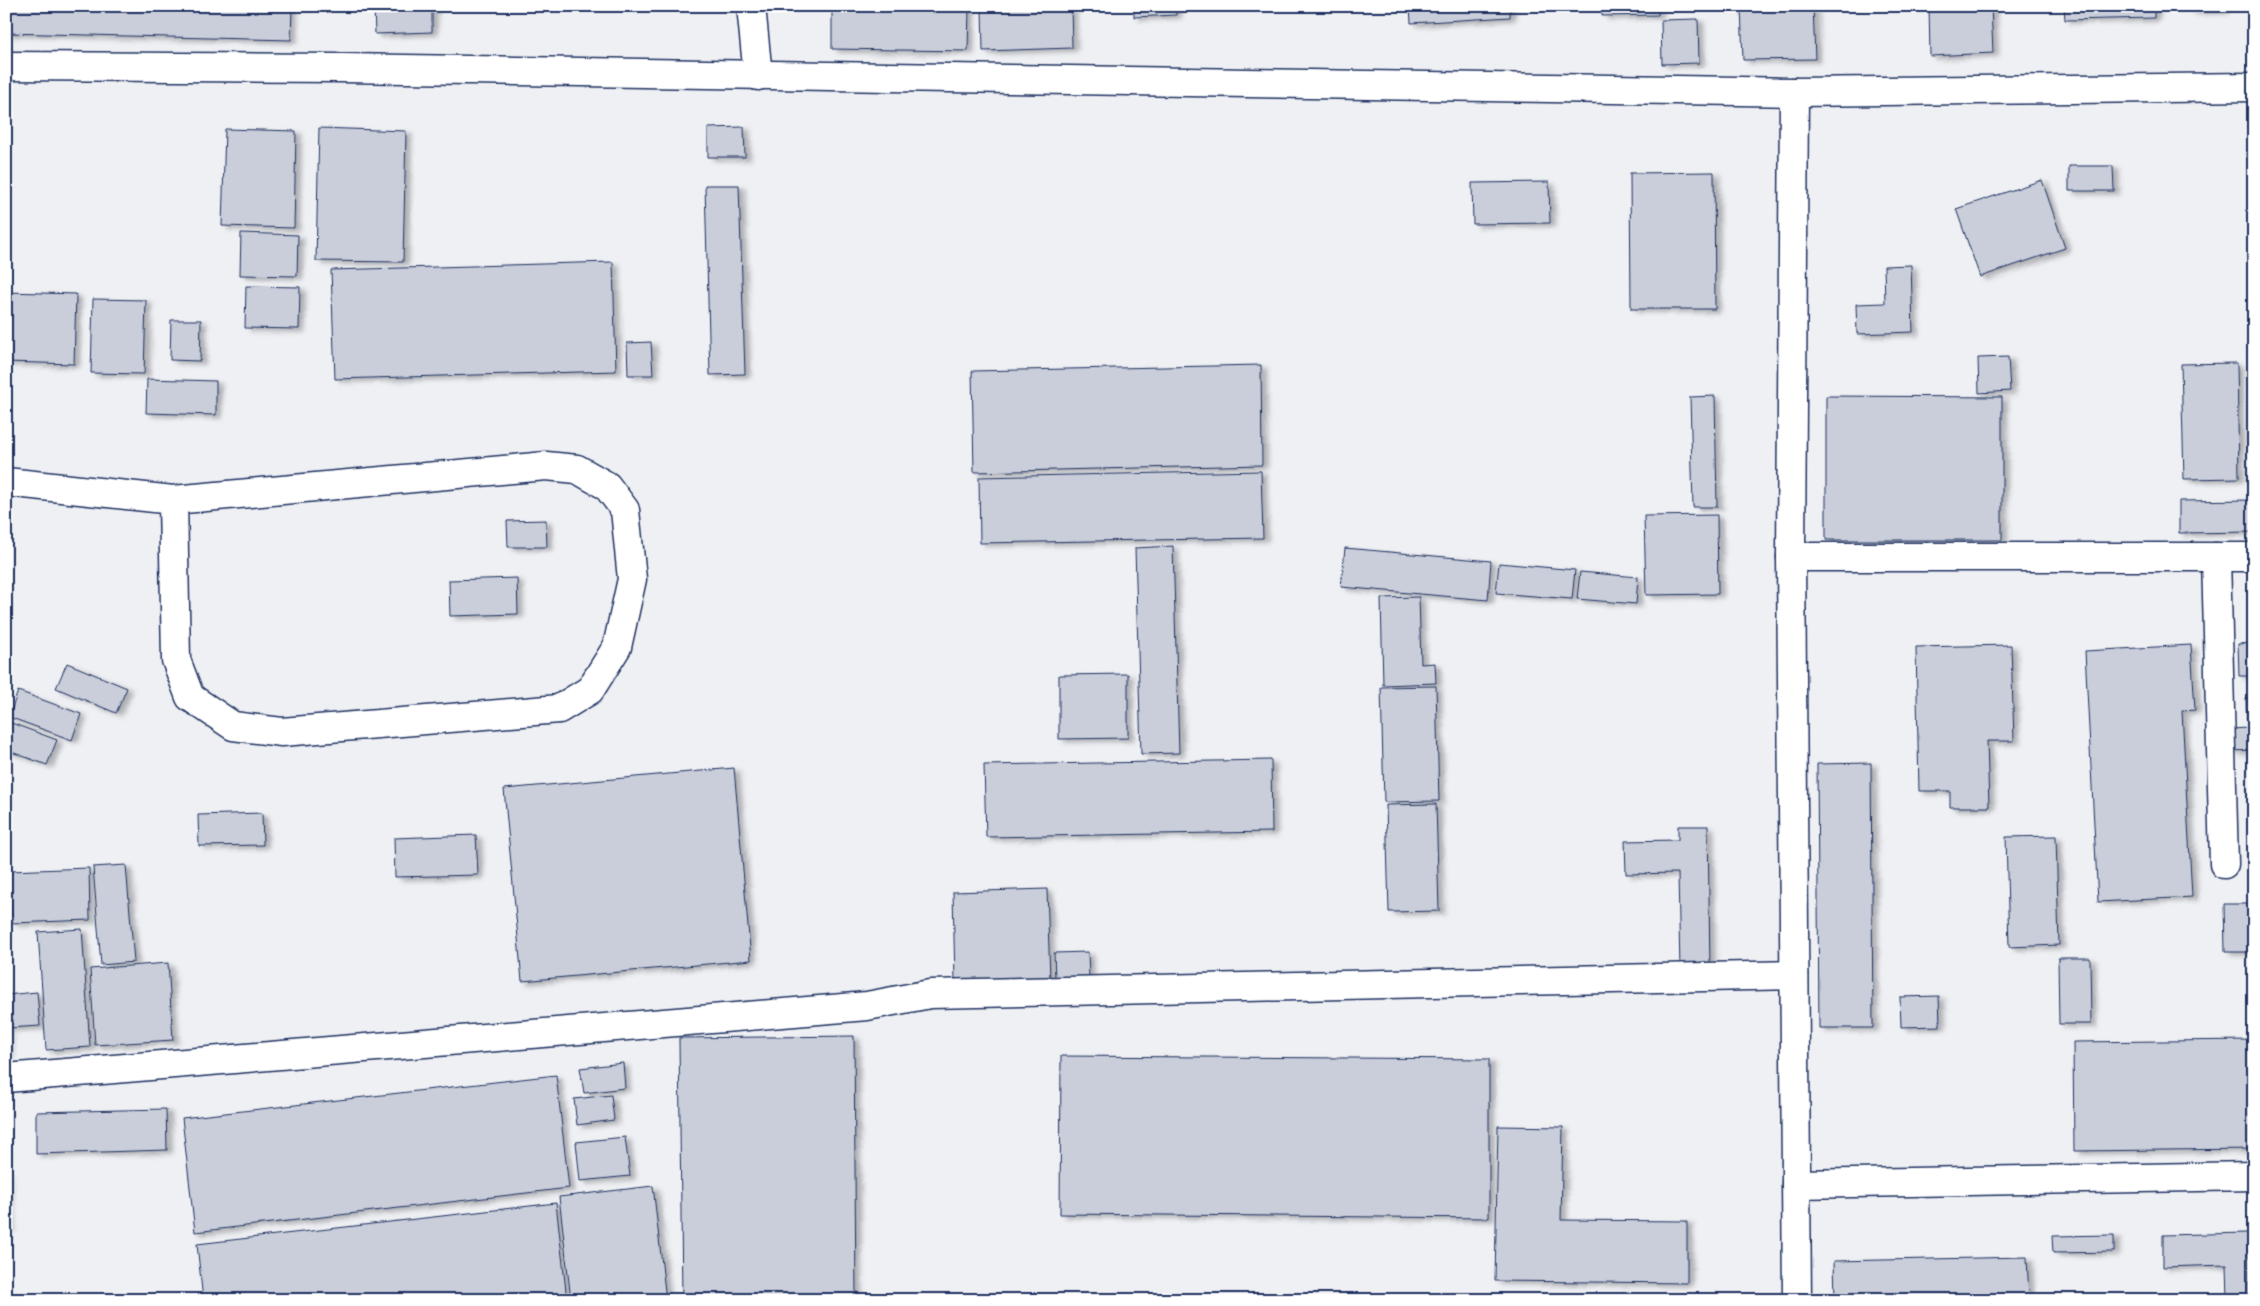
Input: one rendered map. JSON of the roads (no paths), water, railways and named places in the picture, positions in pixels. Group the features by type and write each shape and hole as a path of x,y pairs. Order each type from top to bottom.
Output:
{"street":[{"path":"751,6 758,76"},
{"path":"6,66 343,68 1794,92 2254,87"},
{"path":"1794,92 1791,557 1797,1300"},
{"path":"6,482 173,500 546,466 577,469 607,486 625,510 632,579 617,647 590,690 559,709 282,732 233,726 190,696 176,660 173,500"},
{"path":"1791,557 2254,557"},
{"path":"2216,557 2224,864"},
{"path":"6,1078 867,1006 930,994 1794,975"},
{"path":"1796,1184 2254,1176"}]}
